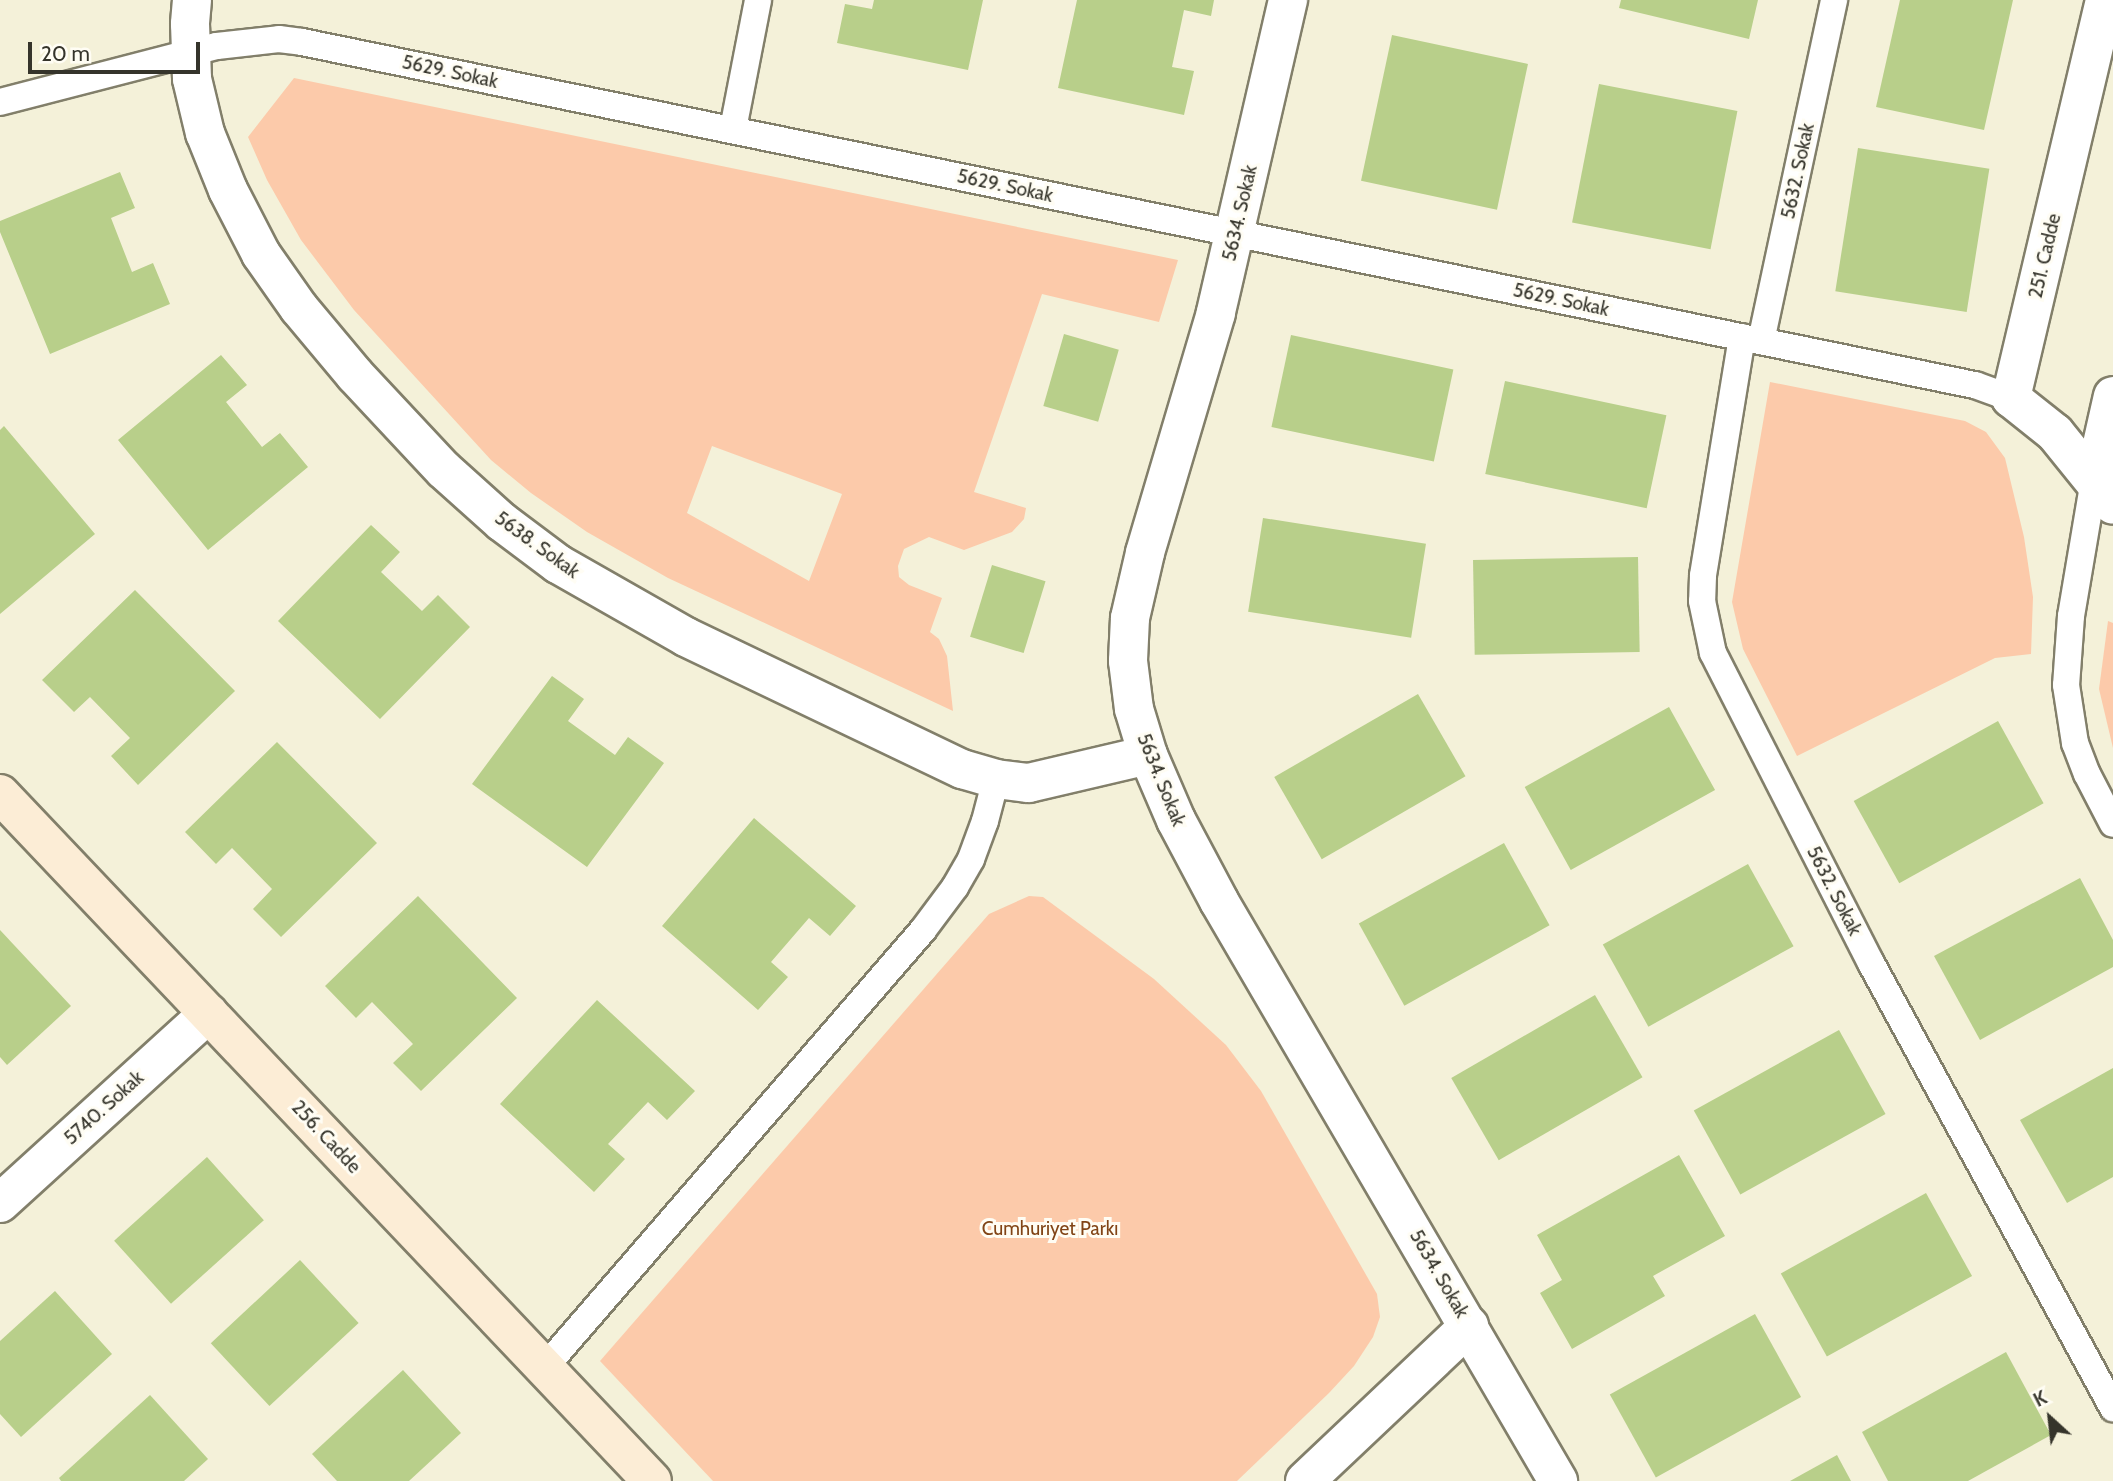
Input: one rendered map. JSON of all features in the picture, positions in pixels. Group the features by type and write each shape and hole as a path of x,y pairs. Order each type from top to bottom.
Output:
{"street":[{"name":"5638. Sokak","path":"192,0 192,79 205,133 228,190 261,254 299,308 355,375 444,470 502,522 549,557 623,603 686,637 962,769 996,779 1029,783 1148,755"},
{"name":"5634. Sokak","path":"1288,0 1237,233 1145,553 1130,618 1128,661 1133,697 1148,755 1176,820 1219,901 1558,1481"},
{"name":"251. Cadde","path":"2011,397 2105,0"},
{"path":"2103,493 2113,396"},
{"path":"2011,397 2055,433 2103,493"},
{"name":"256. Cadde","path":"0,794 652,1481"},
{"name":"5740. Sokak","path":"0,1203 209,1013"},
{"path":"1305,1481 1469,1326"}],"lane":[{"path":"733,130 758,0"},
{"name":"5632. Sokak","path":"1834,0 1752,339 1703,576 1702,601 1713,653 1877,975 2113,1408"},
{"name":"5629. Sokak","path":"0,102 191,52 250,41 302,42 1975,385 2011,397"},
{"path":"2103,493 2071,616 2066,685 2075,743 2087,774 2113,824"},
{"path":"545,1367 914,940 956,887 980,834 996,779"}],"green space":[{"path":"294,78 1178,260 1159,322 1042,294 974,492 1026,508 1024,519 1012,532 964,550 929,537 904,549 898,566 899,577 909,585 942,598 930,632 939,639 947,656 953,711 668,578 587,532 531,493 491,460 354,310 301,240 267,180 248,137","holes":["712,446 842,494 809,581 687,513"]},
{"path":"1770,382 1965,421 1986,432 2005,458 2024,537 2033,597 2031,654 1995,658 1797,756 1743,649 1732,602"},
{"path":"2108,621 2113,623 2113,748 2099,689"},
{"name":"Cumhuriyet Parkı","path":"1029,896 1043,897 1154,979 1226,1045 1261,1091 1377,1294 1380,1317 1373,1337 1354,1366 1329,1393 1237,1481 713,1481 600,1361 989,914"}],"building":[{"path":"874,0 983,0 968,70 837,43 845,4 872,9"},
{"path":"1077,0 1214,0 1211,16 1184,10 1172,67 1194,71 1184,115 1058,88"},
{"path":"1621,0 1758,0 1749,39 1619,8"},
{"path":"1900,0 2013,0 1984,130 1876,107"},
{"path":"1392,35 1528,64 1497,210 1361,181"},
{"path":"1599,84 1737,111 1711,249 1572,222"},
{"path":"1858,148 1989,169 1967,312 1835,291"},
{"path":"120,172 135,208 111,218 132,272 153,263 170,304 50,354 0,232 0,221"},
{"path":"1064,334 1119,350 1098,422 1043,406"},
{"path":"1291,335 1453,370 1434,461 1271,427"},
{"path":"221,355 247,385 226,402 262,447 280,433 308,467 208,550 118,440"},
{"path":"1505,381 1666,415 1647,508 1485,474"},
{"path":"4,426 95,534 0,614 0,430"},
{"path":"1263,518 1426,544 1411,638 1248,612"},
{"path":"371,525 400,552 381,572 422,611 438,595 470,627 380,719 278,621"},
{"path":"1638,557 1640,652 1475,655 1473,560"},
{"path":"992,565 1046,581 1024,653 970,637"},
{"path":"135,590 235,691 138,785 111,756 130,738 90,697 74,712 42,680"},
{"path":"552,676 584,699 568,721 615,755 628,737 664,763 587,867 472,784"},
{"path":"1418,694 1466,776 1322,859 1274,777"},
{"path":"1669,707 1715,790 1571,870 1525,787"},
{"path":"1998,721 2044,803 1899,883 1854,801"},
{"path":"277,742 377,843 281,937 253,909 272,889 232,848 216,864 185,832"},
{"path":"754,818 856,906 830,936 809,918 771,962 788,977 758,1010 662,926"},
{"path":"1504,843 1550,925 1404,1006 1359,923"},
{"path":"1748,864 1794,946 1648,1027 1603,944"},
{"path":"2080,878 2113,940 2113,967 1980,1040 1934,956"},
{"path":"418,896 517,998 421,1091 393,1063 413,1044 372,1002 356,1018 325,986"},
{"path":"0,930 71,1006 7,1065 0,1057"},
{"path":"1595,995 1642,1077 1499,1160 1451,1078"},
{"path":"597,1000 695,1091 667,1120 648,1102 608,1144 625,1159 594,1192 500,1104"},
{"path":"1839,1030 1886,1114 1740,1194 1694,1110"},
{"path":"2113,1068 2113,1177 2067,1203 2020,1120"},
{"path":"1679,1155 1725,1236 1653,1276 1665,1296 1572,1349 1540,1293 1562,1280 1537,1235"},
{"path":"207,1157 264,1220 171,1304 114,1241"},
{"path":"1926,1193 1972,1276 1827,1357 1781,1273"},
{"path":"300,1260 359,1323 269,1406 211,1343"},
{"path":"55,1291 112,1354 21,1437 0,1414 0,1341"},
{"path":"1755,1314 1801,1397 1656,1478 1610,1394"},
{"path":"2006,1352 2051,1435 1968,1481 1888,1481 1862,1432"},
{"path":"403,1370 461,1433 409,1481 337,1481 312,1454"},
{"path":"150,1395 208,1459 184,1481 61,1481 59,1478"},
{"path":"1837,1455 1851,1481 1790,1481"}]}
